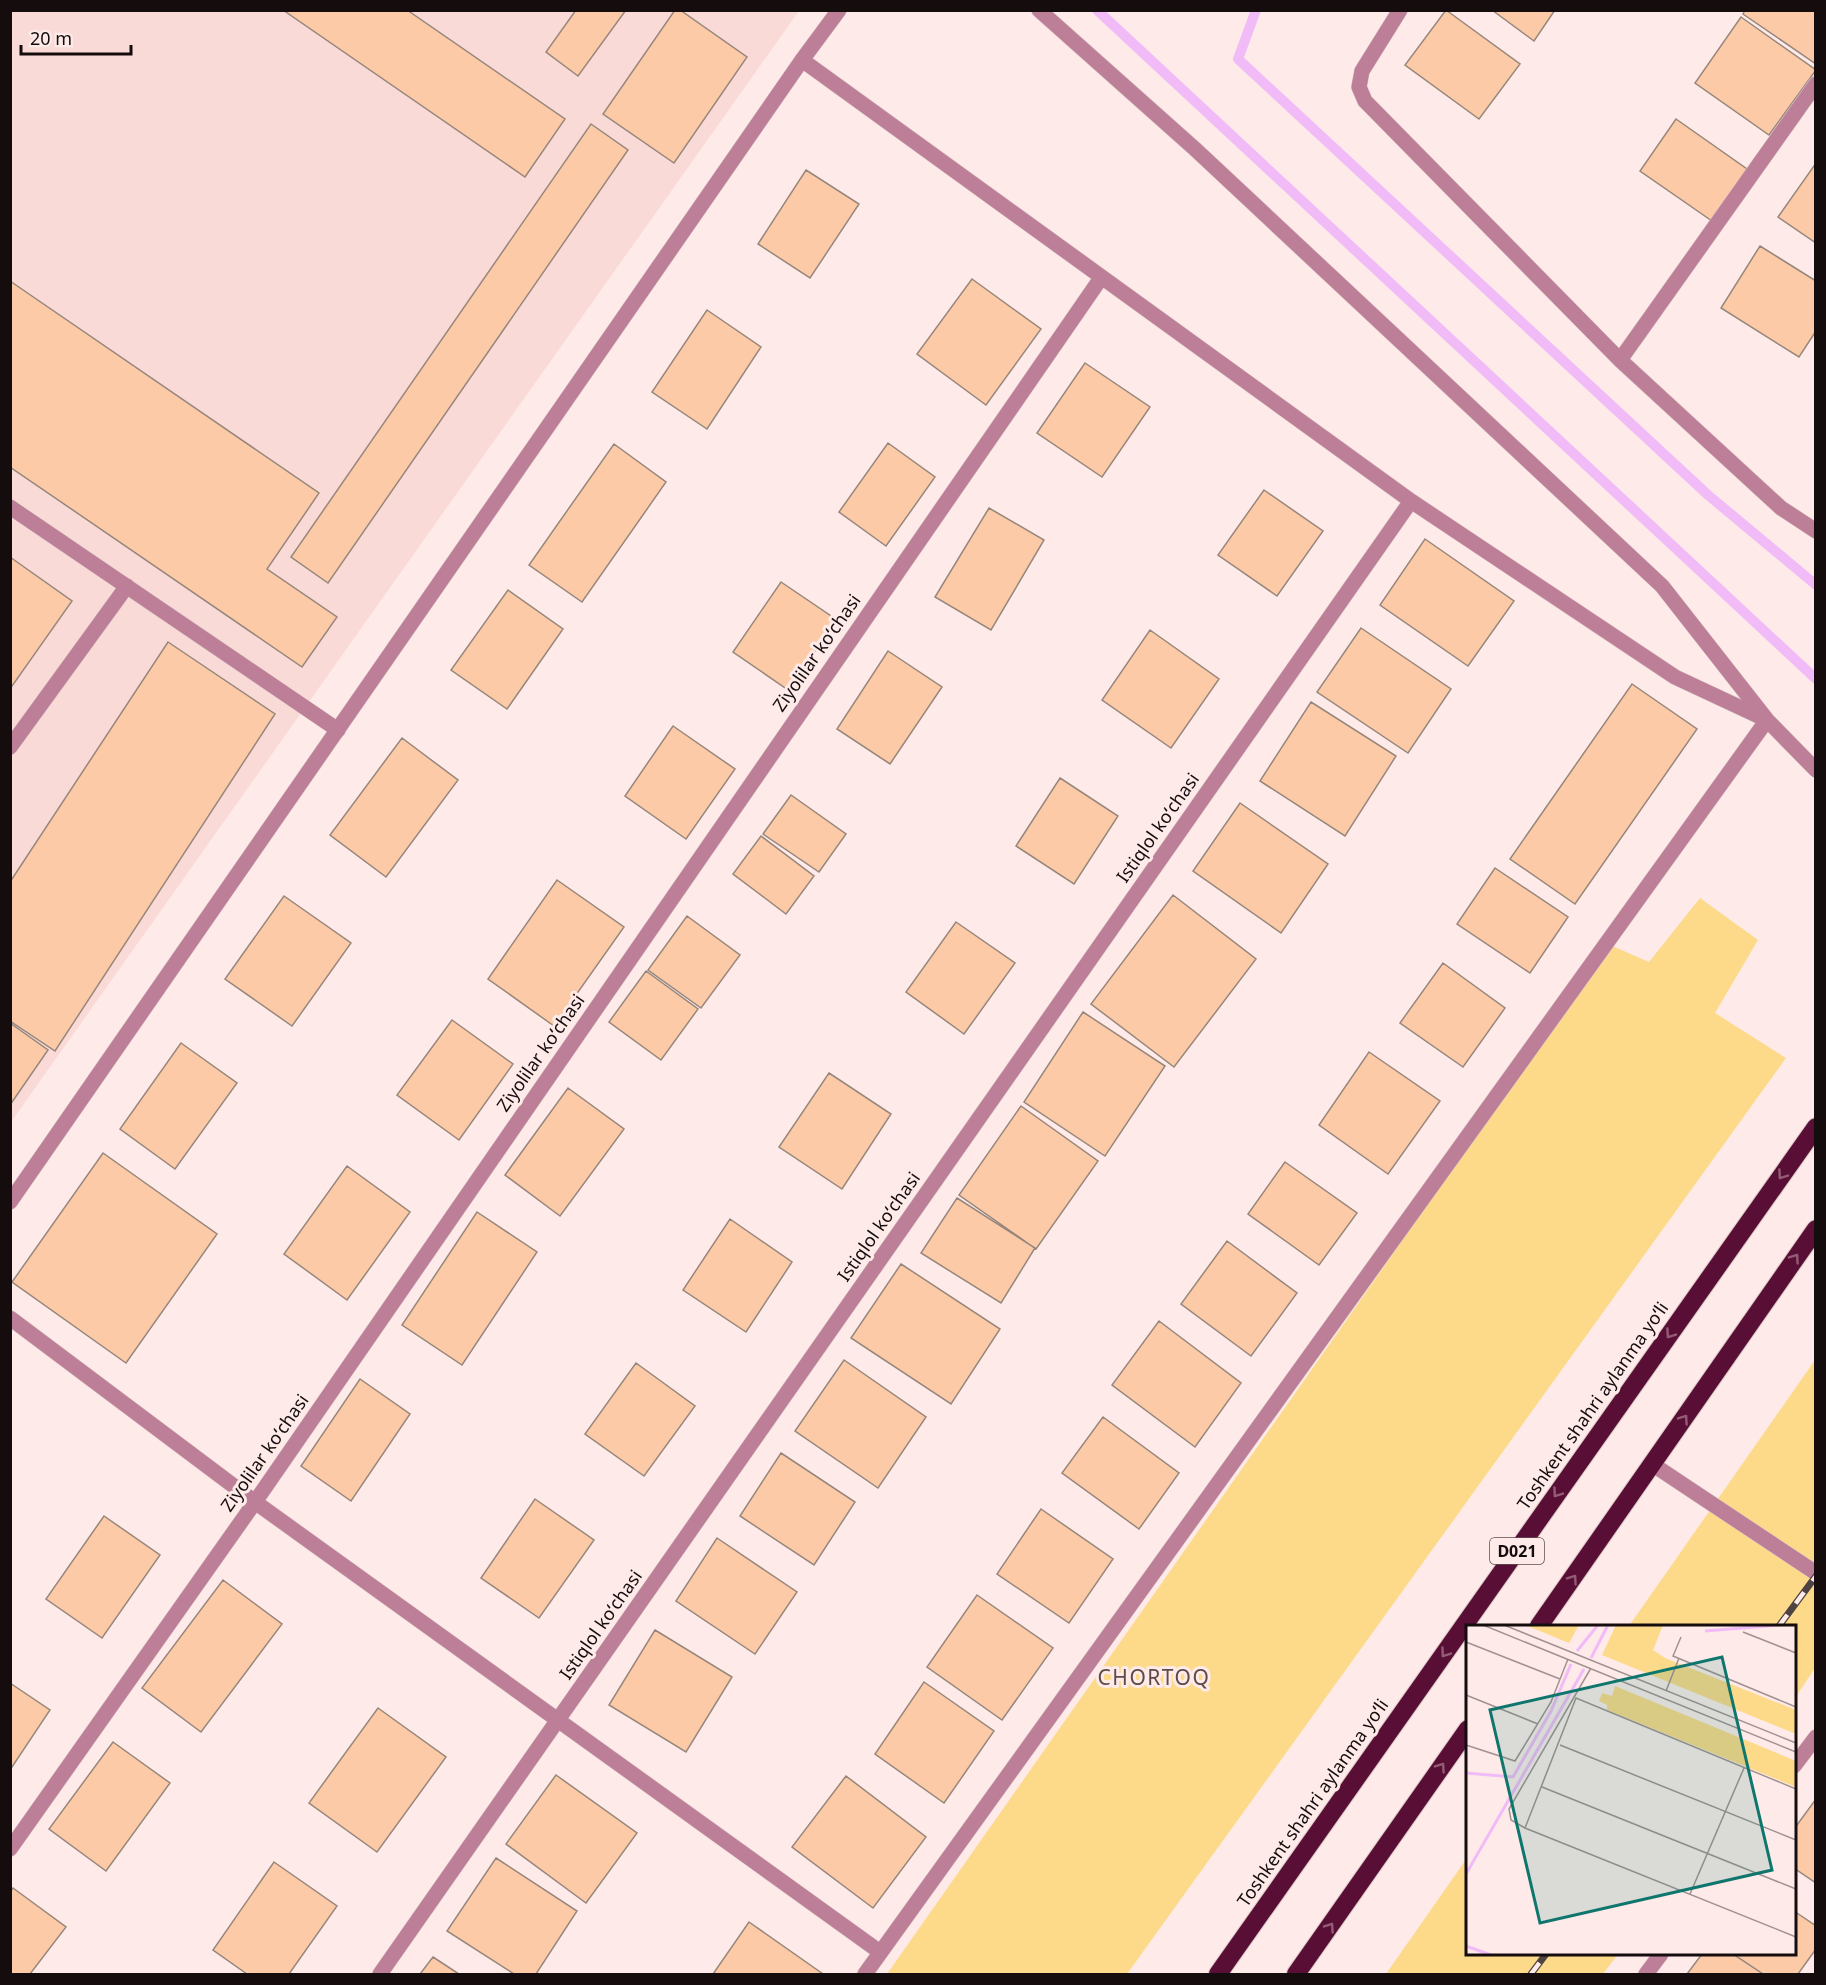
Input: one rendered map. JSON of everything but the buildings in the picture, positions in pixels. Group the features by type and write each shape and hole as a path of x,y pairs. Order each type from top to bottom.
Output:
{"highway":[{"name":"Toshkent shahri aylanma yoʻli","path":"1218,1974 1815,1127"},
{"path":"1540,1625 1815,1229"},
{"path":"1296,1974 1466,1730"}],"street":[{"path":"10,1203 802,60 839,10"},
{"path":"1039,10 1195,149 1662,586 1767,720 1815,770"},
{"path":"1400,10 1362,71 1359,87 1365,101 1620,360 1781,508 1815,531"},
{"path":"802,60 1411,501 1675,678 1767,720"},
{"path":"1620,360 1815,84"},
{"name":"Ziyolilar koʻchasi","path":"10,1849 255,1502 1101,278"},
{"name":"Istiqlol koʻchasi","path":"380,1974 1411,501"},
{"path":"10,507 338,730"},
{"path":"10,747 127,586"},
{"path":"865,1974 1767,720"},
{"path":"10,1318 255,1502 559,1718 880,1952"},
{"path":"1652,1464 1815,1573"},
{"path":"1796,1763 1815,1737"},
{"path":"1646,1974 1660,1955"}],"shaded area":[{"path":"11,11 799,11 11,1122"},
{"path":"1700,898 1758,940 1715,1013 1786,1058 1127,1974 887,1974 1610,945 1649,962"},
{"path":"1815,1360 1815,1668 1796,1696 1796,1625 1630,1625"},
{"path":"1466,1859 1466,1955 1617,1955 1603,1974 1386,1974"}],"waterway":[{"path":"1097,10 1816,679"},
{"path":"1256,10 1238,59 1708,495 1816,585"}],"railway":[{"path":"1780,1625 1816,1576"},
{"path":"1531,1974 1545,1955"}],"district":[{"name":"CHORTOQ","path":"1154,1678"}]}
